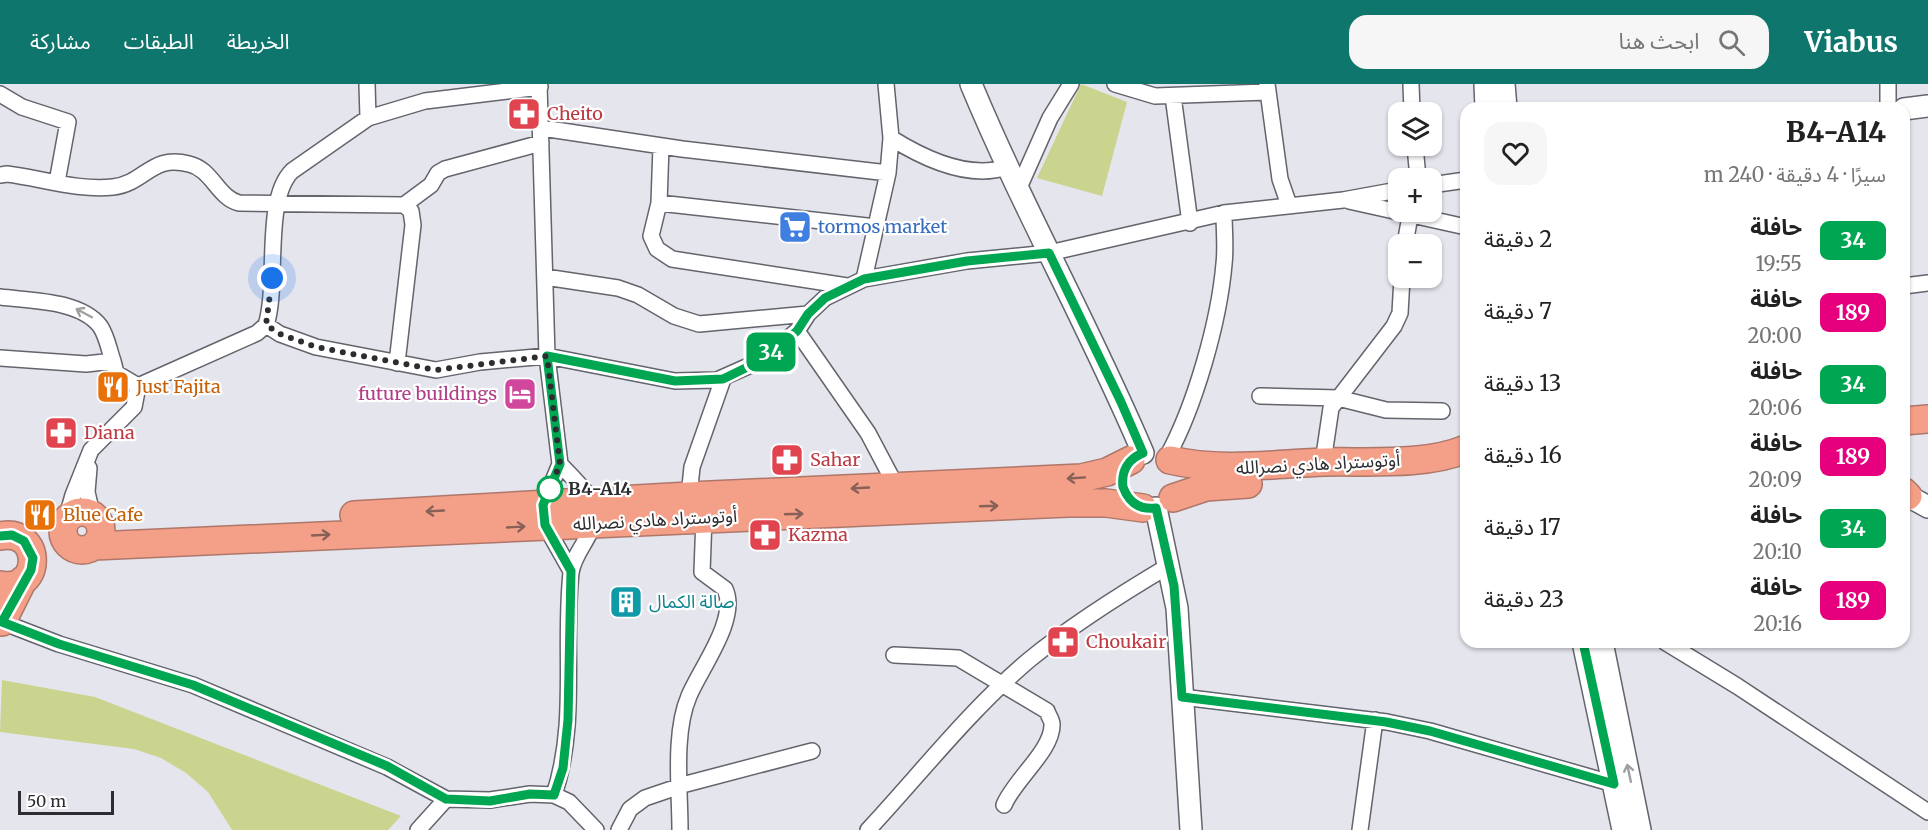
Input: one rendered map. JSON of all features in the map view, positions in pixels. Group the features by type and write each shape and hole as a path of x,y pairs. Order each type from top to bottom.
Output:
{"highway":[{"path":"1910,402 1928,401"},
{"path":"1910,421 1928,419"},
{"name":"أوتوستراد هادي نصرالله","path":"697,507 896,486 1081,478 1153,458 1222,468 1387,461 1460,451"},
{"path":"1153,458 1179,476 1178,490 1157,505 1130,500 1123,487 1124,472 1153,458"},
{"name":"أوتوستراد هادي نصرالله","path":"15,541 82,531 544,515 697,507 1068,503 1157,505 1217,486 1460,471"},
{"path":"1,619 12,583 33,564 15,541"}],"street":[{"path":"367,84 368,118"},
{"path":"864,279 888,173 891,138 886,84"},
{"path":"970,84 1007,167 1121,402 1153,458 1176,441 1197,381 1218,309 1224,263 1224,213"},
{"path":"1018,190 1050,118 1071,84"},
{"path":"1115,84 1154,90 1173,96 1267,88 1280,179 1288,206"},
{"path":"1411,84 1412,102"},
{"path":"1485,84 1486,102"},
{"path":"1504,84 1506,102"},
{"path":"1888,84 1888,102"},
{"path":"138,386 258,333 266,325 277,203 283,182 292,171 368,118 425,101 540,85 547,356 560,464 544,515 571,571"},
{"path":"0,94 22,107 68,122 57,182"},
{"path":"1173,96 1190,223"},
{"path":"1910,108 1928,106"},
{"path":"542,128 661,146 888,173"},
{"path":"891,138 911,151 958,167 994,171 1007,167"},
{"path":"0,175 22,176 84,187 121,186 139,178 156,164 177,162 200,168 235,202 404,205 431,185 438,173 445,169 541,143"},
{"path":"661,146 659,203 651,236 657,249 667,257 847,286"},
{"path":"1442,183 1460,181"},
{"path":"266,325 280,334 316,347 444,370 480,362 547,356 675,381 723,379 762,360 797,331 808,314 825,298 864,279 967,261 1049,253 1190,223 1224,213 1343,200 1388,192"},
{"path":"1343,200 1388,211"},
{"path":"659,203 876,227"},
{"path":"397,363 413,225 411,211 404,205"},
{"path":"1442,222 1460,225"},
{"path":"545,277 618,288 638,295 674,316 699,324 808,314"},
{"path":"1910,285 1928,283"},
{"path":"1323,462 1326,426 1331,408 1394,326 1400,313 1401,288"},
{"path":"0,297 73,308 91,316 105,334 116,373 138,386"},
{"path":"797,331 868,433 896,486"},
{"path":"0,358 86,364 113,361"},
{"path":"680,830 681,735 686,704 706,666 728,611 725,590 702,572 692,467 723,379"},
{"path":"82,531 73,495 92,450 134,407 138,386"},
{"path":"1260,396 1338,398 1386,410 1442,411"},
{"path":"82,531 92,450"},
{"path":"554,795 563,768 568,720 571,571 594,512 560,464"},
{"path":"1157,505 1177,608 1191,830"},
{"path":"868,830 928,761 1003,685 1051,643 1118,596 1170,565"},
{"path":"1,619 69,647 193,685 387,766 446,799 490,801 530,794 554,795 569,802 596,830"},
{"path":"1584,648 1623,830"},
{"path":"1603,648 1640,830"},
{"path":"1675,648 1737,686 1928,812"},
{"path":"894,655 958,658 1047,711 1052,723 1049,738 1040,753 1014,784 1004,805"},
{"path":"1182,697 1375,720 1430,731 1614,784"},
{"path":"1360,830 1375,720"},
{"path":"619,830 635,804 680,786 812,751"},
{"path":"418,830 446,799"}],"green space":[{"path":"1081,84 1127,102 1102,196 1037,178"},
{"path":"2,680 95,697 401,816 388,830 232,830 208,792 186,773 161,758 134,749 0,732"}],"bus line":[{"name":"34","path":"0,536 19,537 29,546 33,558 31,570 23,580 2,622 59,644 193,685 387,766 427,791 446,799 490,801 530,794 554,795 563,768 568,720 571,571 545,525 543,505 560,464 547,356 675,381 700,382 723,379 762,360 797,331 808,314 825,298 853,283 878,275 967,261 1049,253 1143,453 1134,458 1125,468 1122,482 1130,500 1143,508 1156,508 1174,586 1182,697 1386,722 1430,731 1614,784 1584,648"}],"place":[{"name":"Cheito","path":"524,114"},
{"name":"tormos market","path":"795,227"},
{"name":"Just Fajita","path":"113,387"},
{"name":"future buildings","path":"520,394"},
{"name":"Diana","path":"61,433"},
{"name":"Sahar","path":"787,460"},
{"name":"B4-A14","path":"550,489"},
{"name":"Blue Cafe","path":"40,515"},
{"name":"Kazma","path":"765,535"},
{"name":"صالة الكمال","path":"626,602"},
{"name":"Choukair","path":"1063,642"}],"route":[{"path":"272,278 266,325 273,331 316,347 436,370 454,369 480,362 547,356 560,464 550,489"}]}
